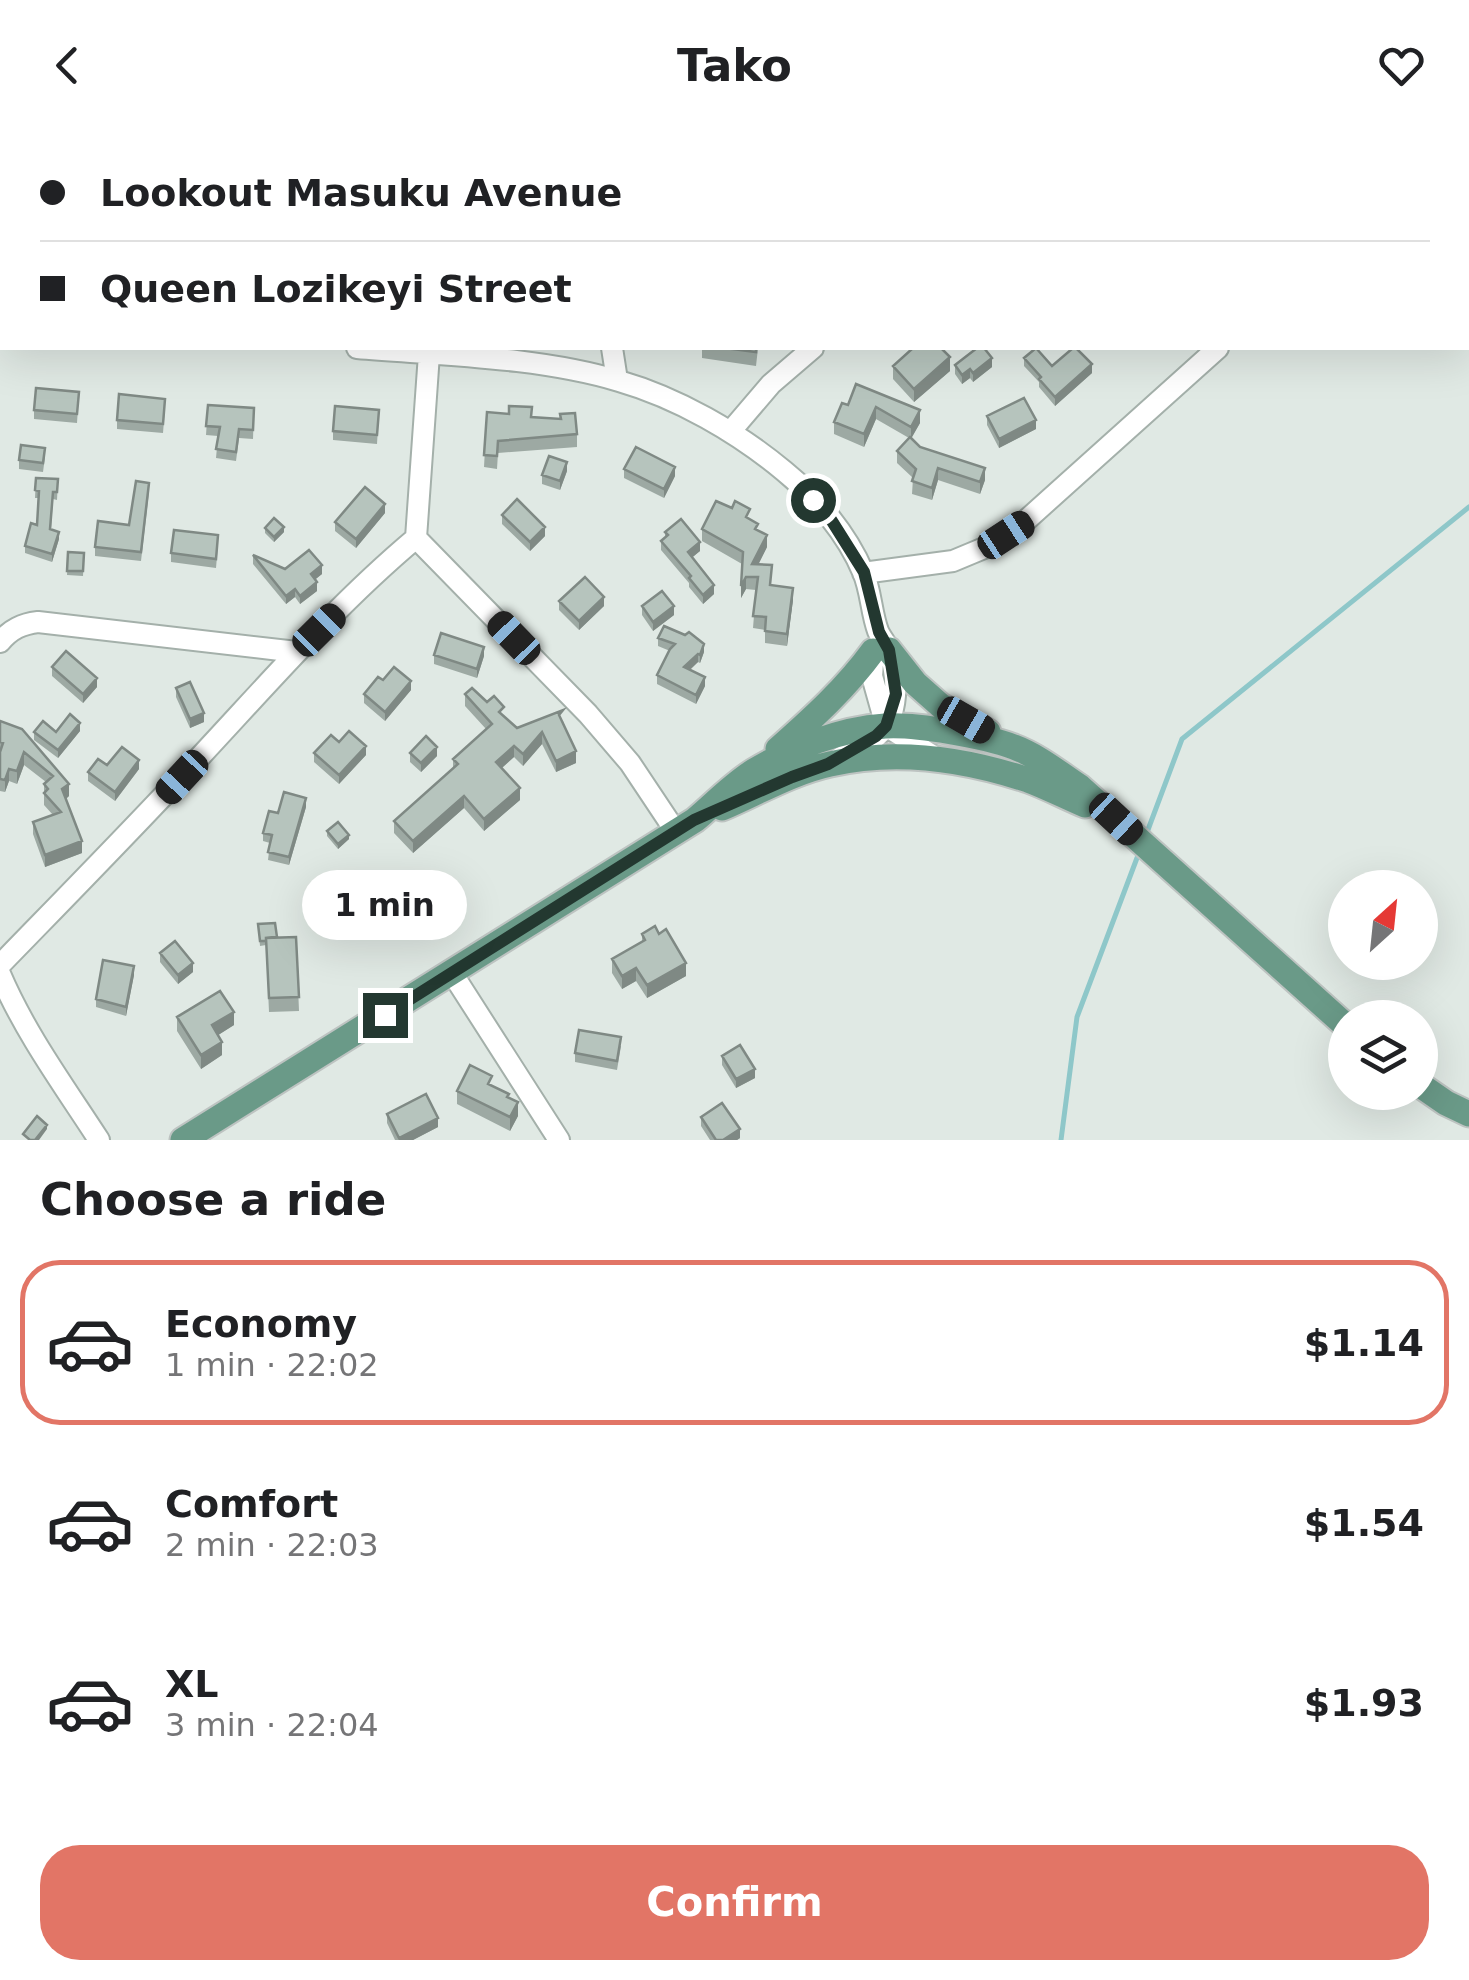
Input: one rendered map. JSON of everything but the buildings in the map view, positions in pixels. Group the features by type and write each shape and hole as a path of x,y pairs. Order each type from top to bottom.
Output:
{"main road":[{"path":"183,1140 685,826 814,718 880,644 942,706 1040,760 1080,788 1328,1011"},
{"path":"752,772 800,747 840,734 886,726 973,736 1014,747"},
{"path":"685,826 828,764 903,756 970,765 1029,781 1116,819"},
{"path":"1438,1097 1469,1114"}],"street":[{"path":"380,350 528,364 618,380 650,391 730,432 797,482 830,518 864,572 896,694 886,726 828,764"},
{"path":"612,350 618,380"},
{"path":"730,432 771,384 811,350"},
{"path":"864,572 953,561 1000,539 1022,524 1216,350"},
{"path":"0,965 159,802 297,652 416,538 428,354"},
{"path":"416,538 588,714 685,826"},
{"path":"0,642 22,624 38,622 297,652"},
{"path":"886,726 940,760"},
{"path":"0,974 28,1030 100,1140"},
{"path":"452,974 559,1140"}],"waterway":[{"path":"1146,835 1182,739 1469,507"},
{"path":"1061,1140 1077,1017 1140,850"}],"route":[{"path":"385,1015 694,820 828,764 886,726 896,694 894,675 864,572 830,518 813,500"}]}
